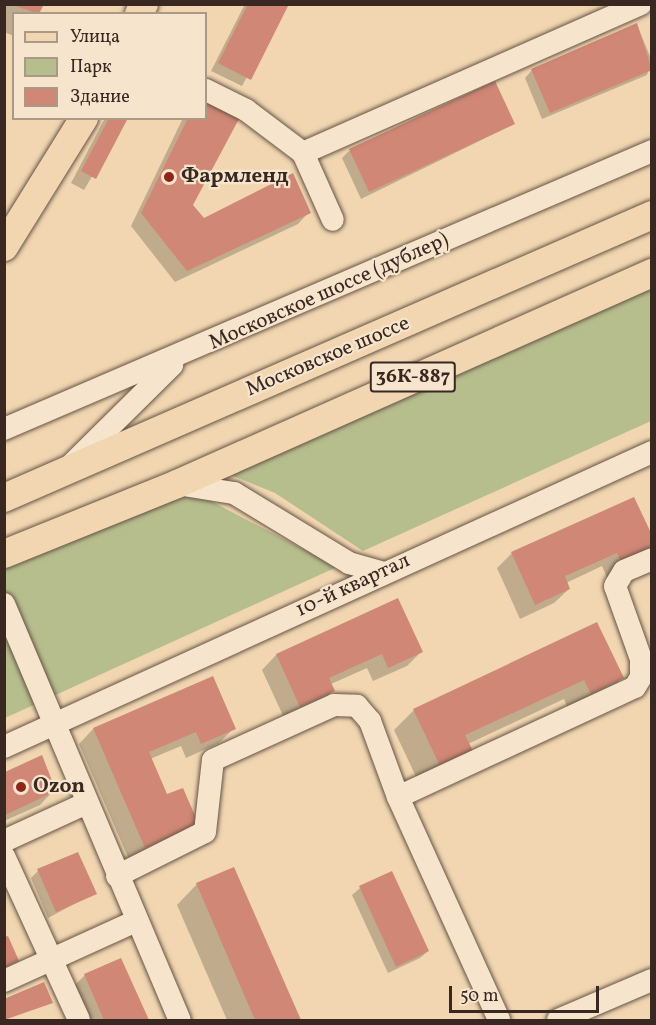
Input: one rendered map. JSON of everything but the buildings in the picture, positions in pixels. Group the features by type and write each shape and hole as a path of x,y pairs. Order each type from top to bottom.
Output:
{"main road":[{"path":"4,247 83,120"},
{"name":"Московское шоссе","path":"4,498 68,468 651,215"},
{"name":"36К-887","path":"4,554 177,484 651,273"}],"street":[{"path":"303,153 641,4"},
{"path":"207,90 246,110 303,153 333,220"},
{"name":"Московское шоссе (дублер)","path":"4,429 179,358 651,151"},
{"path":"68,468 179,358"},
{"name":"10-й квартал","path":"4,747 381,572 651,452"},
{"path":"177,484 234,493 349,563 381,572"},
{"path":"398,797 634,687 641,677 641,659 615,586 624,572 651,559"},
{"path":"4,604 57,724 117,876 180,1020"},
{"path":"117,876 205,832 213,760 346,701 370,721 398,797 499,1020"},
{"path":"4,841 87,803"},
{"path":"4,856 79,1020"},
{"path":"4,981 136,921"},
{"path":"558,1020 651,980"}],"green space":[{"path":"651,272 651,421 363,551 275,493 211,467"},
{"path":"158,491 207,499 337,567 5,718 5,557"}],"place":[{"name":"Фармленд","path":"169,177"},
{"name":"Ozon","path":"21,787"}]}
